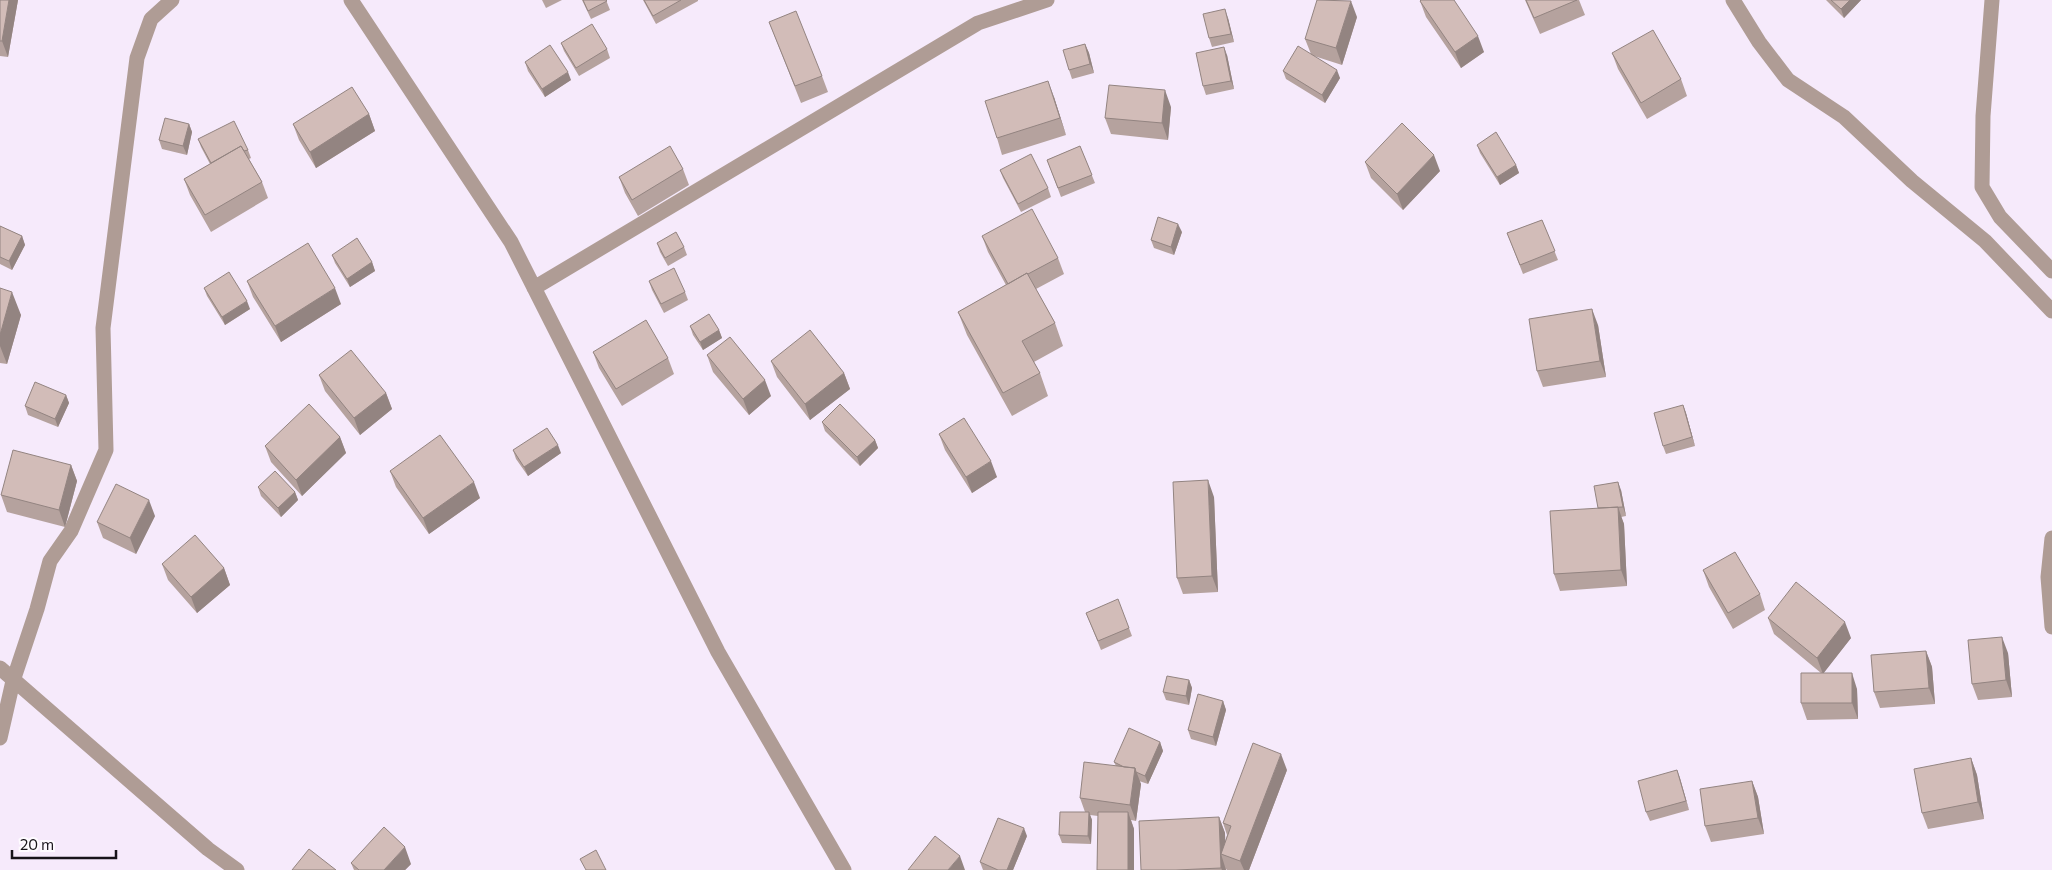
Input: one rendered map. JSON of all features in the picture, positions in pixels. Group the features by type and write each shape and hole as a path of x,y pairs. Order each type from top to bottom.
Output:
{"street":[{"path":"0,738 13,681 38,610 50,561 71,531 106,450 103,328 137,58 152,19 172,0"},
{"path":"351,0 511,242 718,652 844,870"},
{"path":"534,288 978,23 1047,0"},
{"path":"1733,0 1759,42 1788,80 1844,117 1912,181 1985,241 2052,311"},
{"path":"1992,0 1983,116 1982,187 2000,217 2052,271"},
{"path":"2052,538 2048,577 2052,627"},
{"path":"0,668 208,849 237,870"}],"building":[{"path":"0,0 9,0 2,41 0,41"},
{"path":"583,0 606,0 607,1 588,11"},
{"path":"644,0 681,0 653,16"},
{"path":"1317,0 1351,1 1336,48 1305,39"},
{"path":"1421,0 1454,0 1478,36 1455,52"},
{"path":"1526,0 1577,0 1534,18"},
{"path":"1831,0 1850,0 1841,9"},
{"path":"1225,9 1231,34 1209,38 1203,14"},
{"path":"796,11 822,76 795,86 769,22"},
{"path":"592,24 607,49 576,68 561,43"},
{"path":"1653,30 1681,79 1641,103 1612,53"},
{"path":"1085,44 1090,64 1069,70 1063,50"},
{"path":"550,45 568,72 542,89 525,62"},
{"path":"1298,46 1337,70 1322,95 1283,71"},
{"path":"1224,47 1231,81 1203,86 1196,53"},
{"path":"1048,81 1060,118 997,138 985,101"},
{"path":"1109,85 1165,90 1162,123 1105,118"},
{"path":"352,87 369,114 310,152 293,124"},
{"path":"165,118 189,124 183,146 159,140"},
{"path":"234,121 248,150 244,151 241,146 211,163 198,139"},
{"path":"1402,123 1434,155 1397,194 1365,162"},
{"path":"1496,132 1516,165 1497,177 1477,145"},
{"path":"241,146 262,182 205,215 184,179"},
{"path":"670,146 683,169 632,200 619,177"},
{"path":"1080,146 1092,175 1058,188 1047,160"},
{"path":"1031,154 1048,188 1018,204 1000,170"},
{"path":"1032,209 1058,258 1008,284 982,236"},
{"path":"1158,217 1178,224 1171,247 1151,240"},
{"path":"1542,220 1555,251 1520,265 1507,233"},
{"path":"0,226 22,236 9,261 0,257"},
{"path":"676,232 684,247 665,258 657,243"},
{"path":"357,238 372,262 347,279 332,255"},
{"path":"308,243 335,288 275,326 247,281"},
{"path":"674,268 685,292 661,304 649,281"},
{"path":"229,272 247,301 222,317 204,288"},
{"path":"1027,273 1055,323 1022,341 1040,373 1003,393 958,312"},
{"path":"0,288 12,292 0,335"},
{"path":"1592,309 1600,361 1537,371 1529,319"},
{"path":"709,314 719,330 700,342 690,326"},
{"path":"646,320 668,358 616,389 593,352"},
{"path":"810,330 844,373 805,404 771,361"},
{"path":"730,337 765,380 743,399 707,355"},
{"path":"351,350 386,393 354,418 319,375"},
{"path":"35,382 66,395 55,419 25,406"},
{"path":"309,404 340,437 296,480 265,446"},
{"path":"840,404 875,440 857,457 822,422"},
{"path":"1683,405 1692,437 1663,446 1654,413"},
{"path":"964,418 991,461 966,477 939,434"},
{"path":"547,428 558,445 524,467 513,450"},
{"path":"440,435 474,482 423,518 390,471"},
{"path":"13,450 71,465 59,510 1,495"},
{"path":"275,471 295,492 278,508 258,487"},
{"path":"1208,480 1212,576 1177,578 1173,482"},
{"path":"1618,482 1623,507 1598,508 1594,486"},
{"path":"116,484 149,500 130,538 97,522"},
{"path":"1618,507 1621,570 1554,574 1550,511"},
{"path":"195,535 224,568 191,597 162,564"},
{"path":"1735,552 1760,594 1728,613 1703,570"},
{"path":"1796,582 1845,622 1817,658 1768,618"},
{"path":"1118,599 1129,628 1098,641 1086,613"},
{"path":"2002,637 2006,680 1972,684 1968,640"},
{"path":"1926,651 1929,688 1874,692 1871,655"},
{"path":"1801,673 1852,673 1852,703 1801,703"},
{"path":"1167,676 1189,680 1186,696 1163,692"},
{"path":"1198,694 1223,701 1213,737 1188,730"},
{"path":"1129,728 1160,742 1145,776 1136,772 1135,768 1124,767 1114,762"},
{"path":"1253,743 1281,754 1240,861 1221,854 1231,826 1223,823"},
{"path":"1971,758 1978,802 1922,813 1914,769"},
{"path":"1084,762 1135,768 1130,805 1080,798"},
{"path":"1677,770 1686,801 1646,812 1638,781"},
{"path":"1752,781 1758,818 1705,826 1700,789"},
{"path":"1060,812 1089,812 1088,836 1059,835"},
{"path":"1098,812 1128,812 1128,870 1097,870"},
{"path":"1219,817 1221,868 1141,870 1139,821"},
{"path":"998,818 1024,828 1007,870 998,870 980,862"},
{"path":"384,827 405,847 384,870 359,870 351,863"},
{"path":"935,836 960,856 948,870 908,870"},
{"path":"309,849 336,870 292,870"},
{"path":"596,850 606,870 586,870 580,859"}]}
